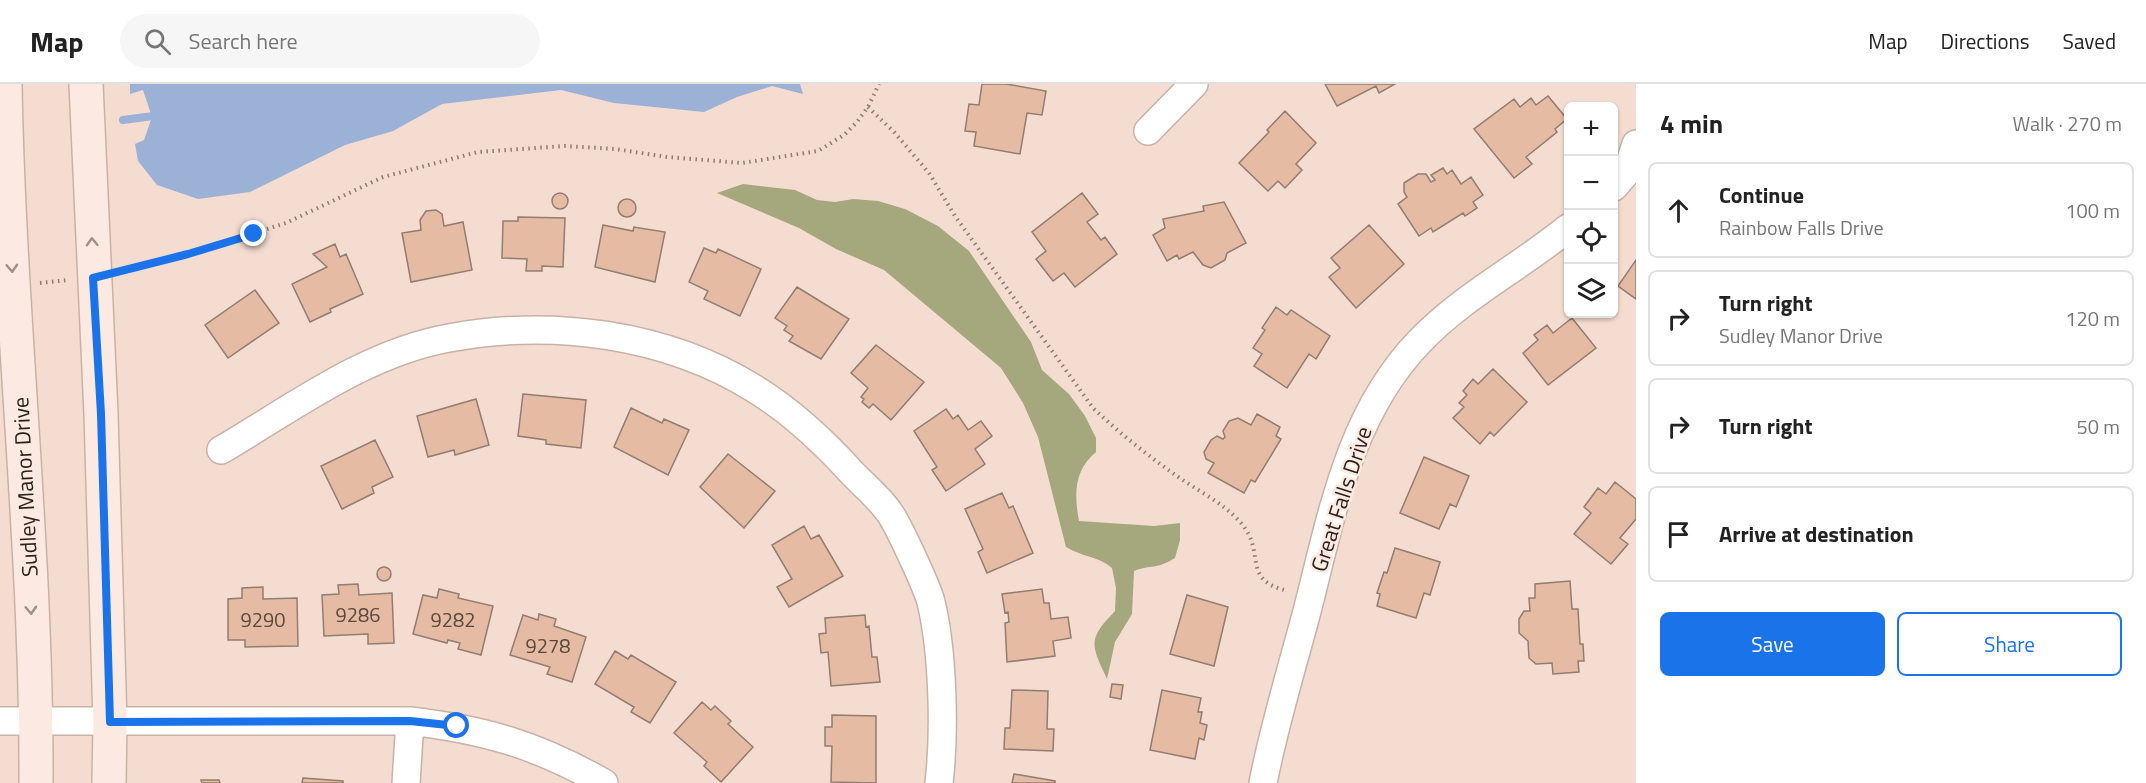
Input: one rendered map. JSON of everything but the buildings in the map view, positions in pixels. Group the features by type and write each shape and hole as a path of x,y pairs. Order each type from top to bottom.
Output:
{"main road":[{"name":"Sudley Manor Drive","path":"5,84 12,285 26,489 36,722 36,783"},
{"path":"86,84 93,278 101,414 110,722 109,783"}],"street":[{"path":"1148,131 1194,84"},
{"path":"1625,179 1636,144"},
{"name":"Great Falls Drive","path":"1263,783 1332,511 1357,434 1391,377 1419,341 1456,308 1564,232"},
{"path":"221,450 326,386 373,364 446,338 495,331 553,329 604,335 668,350 712,367 756,389 824,442 890,513 931,600 942,688 939,783"},
{"path":"0,721 410,721 457,726 507,739 555,756 604,783"},
{"path":"406,783 410,721"}],"path":[{"path":"12,285 93,278 236,240 286,223 383,177 478,152 565,146 615,148 667,158 742,163 818,151 844,135 868,107 879,84"},
{"path":"868,107 894,132 929,173 956,216 1093,408 1143,450 1238,520 1250,534 1259,578 1269,586 1310,597"}],"green space":[{"path":"743,184 795,190 817,200 878,201 905,209 938,226 969,251 1031,342 1042,370 1069,394 1085,416 1096,438 1096,452 1083,467 1077,483 1076,501 1079,521 1154,526 1180,523 1180,540 1175,558 1163,564 1134,571 1132,614 1115,642 1107,679 1094,643 1100,629 1115,611 1116,588 1112,568 1066,547 1038,437 1023,403 1001,368 884,270 836,249 799,228 717,193"}],"water":[{"path":"130,84 800,84 803,94 772,86 737,97 704,112 614,103 561,90 442,104 393,131 345,145 250,192 198,199 157,185 138,161 135,144 144,140 152,117 143,90 130,94"}],"waterway":[{"path":"123,120 161,115"}],"route":[{"path":"254,234 188,254 93,278 101,414 110,722 410,721 457,726"}]}
